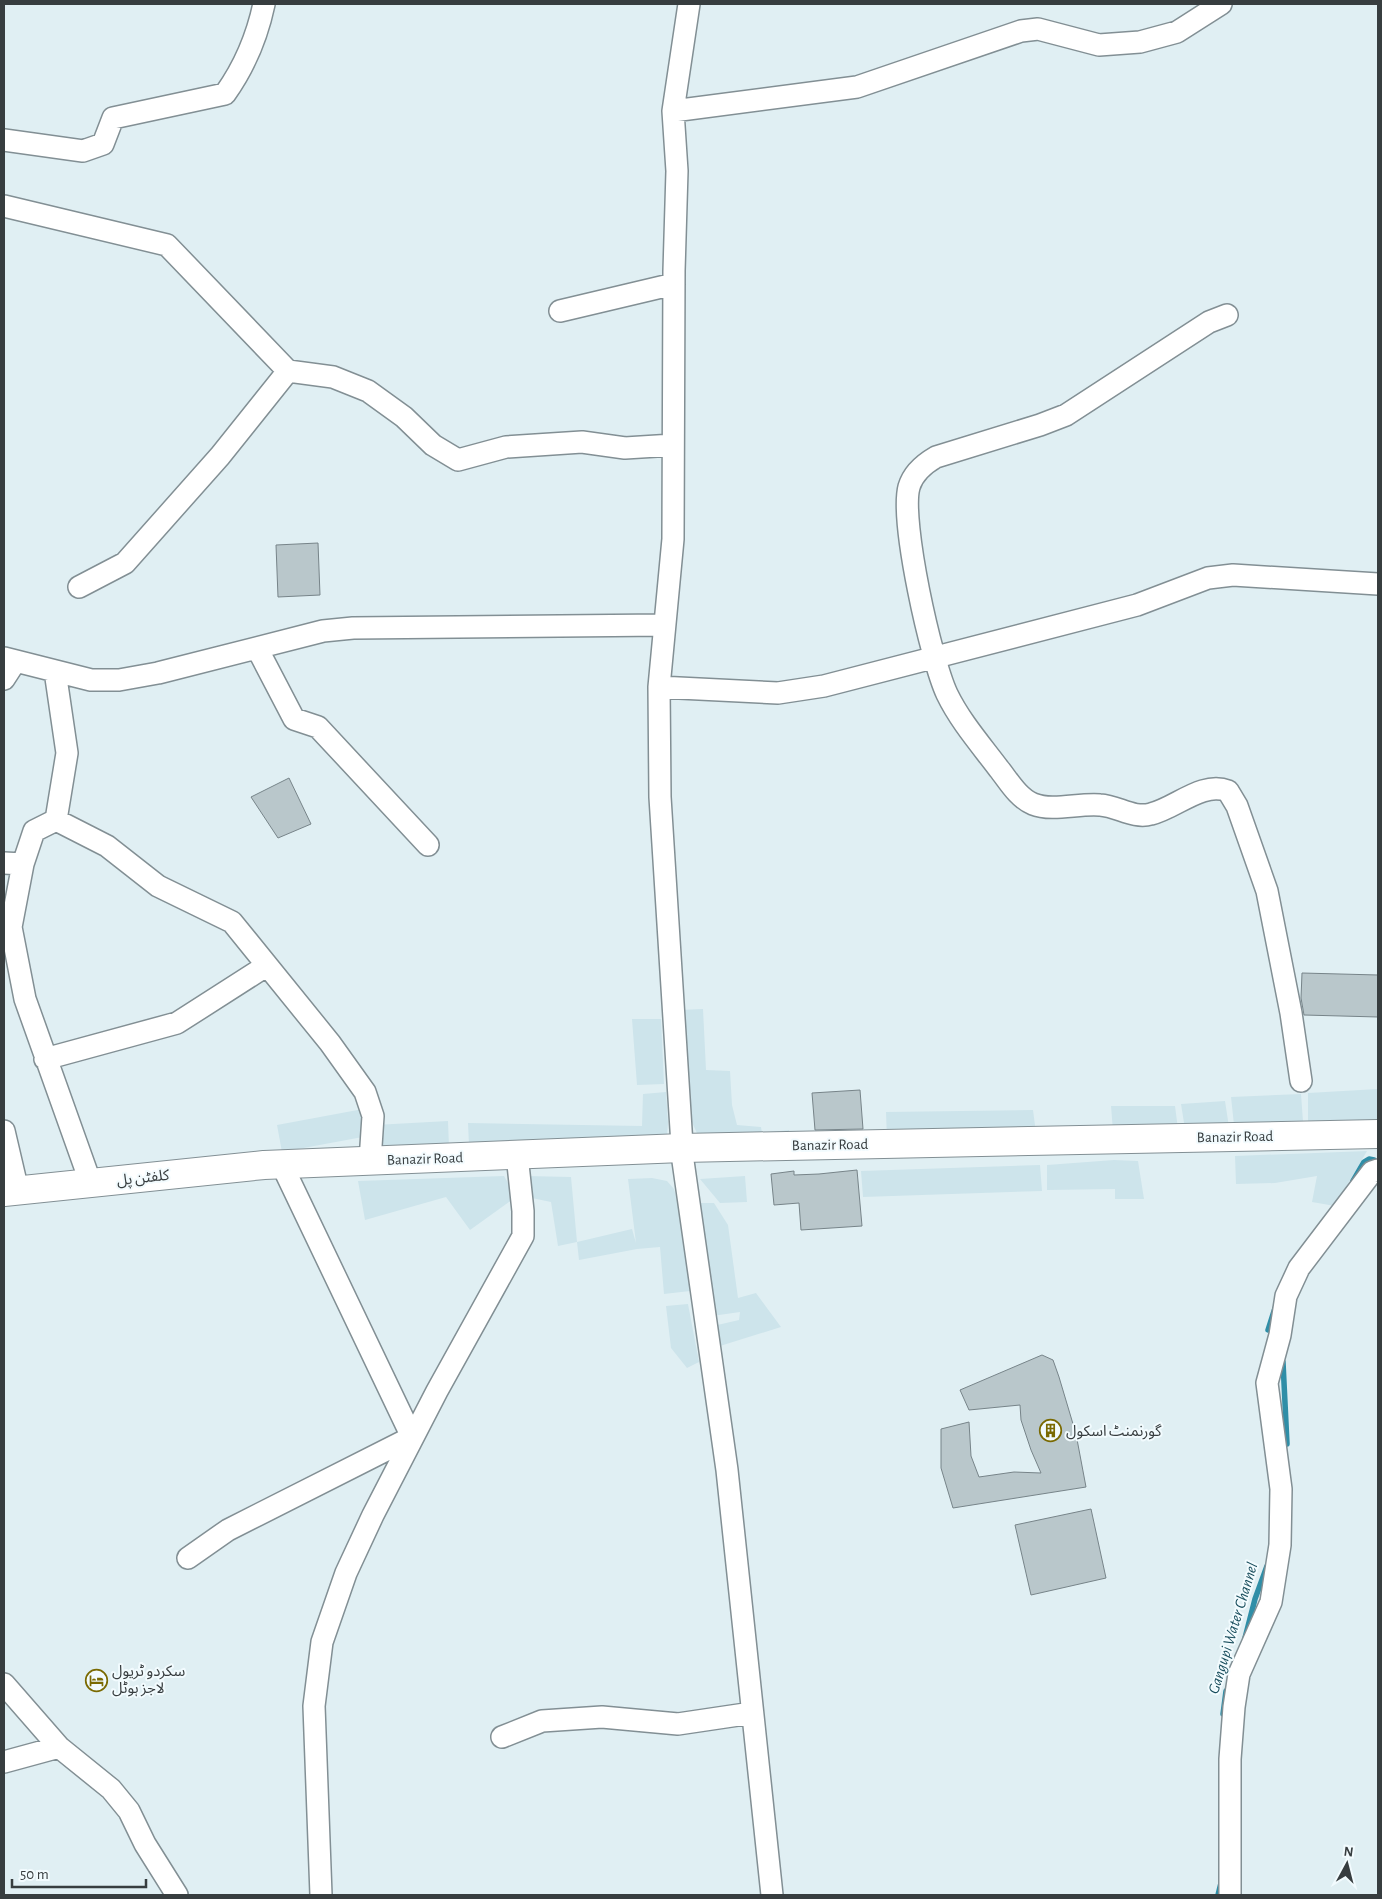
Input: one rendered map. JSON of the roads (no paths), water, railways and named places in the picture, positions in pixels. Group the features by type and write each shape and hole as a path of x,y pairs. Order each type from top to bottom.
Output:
{"highway":[{"name":"Banazir Road","path":"282,1165 682,1148 1378,1134"},
{"name":"کلفٹن پل","path":"11,1192 264,1165 282,1165"}],"street":[{"path":"4,140 83,151 103,144 113,118 225,94 237,78 258,34 264,4"},
{"path":"689,4 673,111 677,171 674,284 673,539 659,687 660,797 682,1148 726,1470 772,1895"},
{"path":"673,111 858,87 1021,30 1038,29 1099,45 1140,42 1177,32 1221,4"},
{"path":"4,206 167,244 288,371 333,377 368,391 404,417 433,445 458,460 506,448 582,442 626,448 673,445"},
{"path":"560,311 674,284"},
{"path":"1227,315 1209,322 1066,414 1040,425 936,457 923,464 909,487 908,509 911,547 935,658 947,694 963,719 1016,790 1030,803 1042,807 1100,805 1141,816 1152,814 1205,790 1220,787 1228,791 1237,806 1267,891 1291,1013 1301,1081"},
{"path":"79,587 125,563 220,456 288,371"},
{"path":"659,687 778,693 824,686 1137,606 1208,578 1233,575 1378,584"},
{"path":"8,666 55,671 90,680 119,680 158,673 323,631 353,628 664,625"},
{"path":"257,648 294,719 318,727 428,845"},
{"path":"55,671 67,753 56,820"},
{"path":"56,820 34,831 14,863 11,927 25,999 91,1184"},
{"path":"56,820 107,846 158,886 232,922 330,1043 365,1092 373,1116 370,1162"},
{"path":"46,1059 177,1023 266,966"},
{"path":"4,1131 11,1192"},
{"path":"321,1895 314,1706 322,1642 346,1573 412,1437 522,1236 523,1211 516,1155"},
{"path":"282,1165 412,1437"},
{"path":"1230,1895 1230,1759 1234,1707 1239,1674 1270,1602 1280,1545 1280,1489 1267,1382 1280,1335 1286,1296 1299,1268 1372,1172 1378,1170"},
{"path":"188,1558 228,1530 412,1437"},
{"path":"4,1684 59,1747 111,1789 129,1811 145,1844 177,1895"},
{"path":"502,1737 542,1720 602,1717 678,1724 752,1713"},
{"path":"4,1762 59,1747"}],"waterway":[{"name":"Gangupi Water Channel","path":"1353,1181 1364,1162 1369,1159 1374,1160"},
{"name":"Gangupi Water Channel","path":"1268,1330 1275,1308"},
{"name":"Gangupi Water Channel","path":"1283,1362 1287,1444"},
{"name":"Gangupi Water Channel","path":"1245,1638 1255,1599 1267,1566"},
{"name":"Gangupi Water Channel","path":"1223,1714 1226,1691"},
{"name":"Gangupi Water Channel","path":"1218,1895 1221,1883"}],"place":[{"name":"گورنمنٹ اسکول","path":"1050,1431"},
{"name":"سکردو ٹریول لاجز ہوٹل","path":"96,1680"}]}
